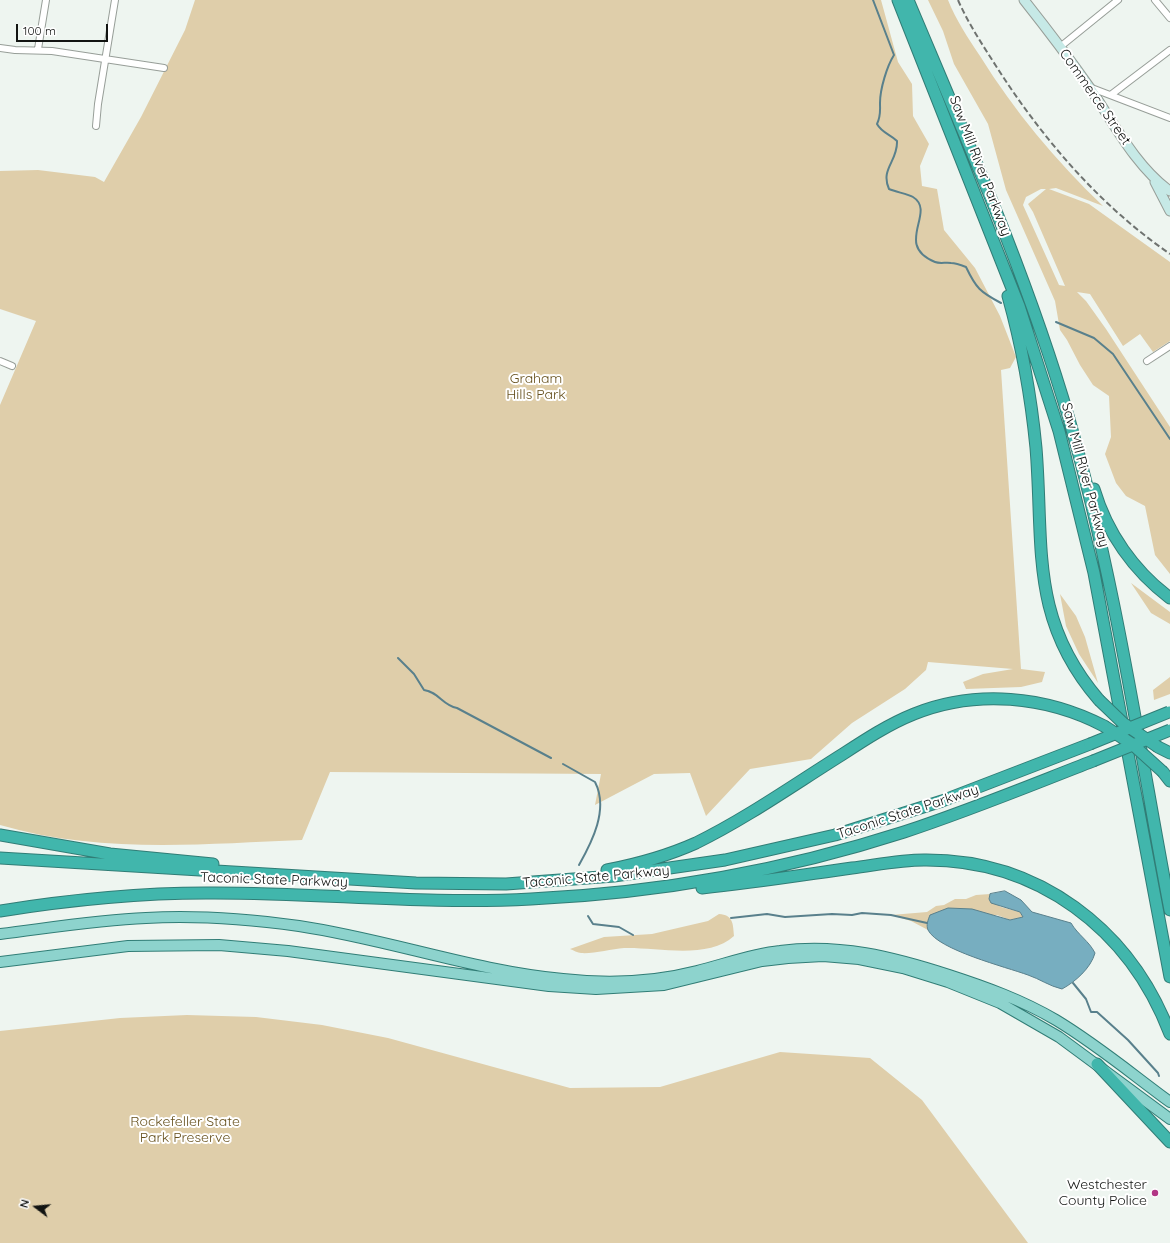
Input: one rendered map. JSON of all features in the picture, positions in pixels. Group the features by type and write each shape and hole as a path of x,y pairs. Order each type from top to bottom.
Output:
{"highway":[{"name":"Saw Mill River Parkway","path":"898,0 1019,306 1043,377 1063,446 1086,534 1099,597 1170,977"},
{"name":"Saw Mill River Parkway","path":"908,0 1000,222 1045,343 1074,440 1102,550 1170,910"},
{"path":"1000,259 1021,346 1031,401 1036,454 1042,569 1048,604 1055,627 1070,660 1099,700 1123,723 1158,747 1170,753"},
{"path":"1045,343 1080,438 1098,501 1108,523 1133,563 1148,579 1170,598"},
{"path":"558,880 644,862 688,846 722,829 886,728 936,706 980,699 1024,700 1068,710 1104,726 1132,744 1166,777"},
{"name":"Taconic State Parkway","path":"0,858 393,882 476,884 558,880 681,867 747,855 813,840 878,822 942,801 1170,712"},
{"name":"Taconic State Parkway","path":"0,911 90,898 166,893 222,893 492,900 591,896 661,887 752,872 869,843 947,817 1170,730"},
{"path":"0,835 126,856 234,866 248,874"},
{"path":"661,887 714,887 917,860 956,862 997,870 1028,880 1051,892 1079,910 1099,926 1117,944 1137,970 1155,998 1170,1034"},
{"path":"1097,1064 1170,1142"}],"main road":[{"name":"Commerce Street","path":"1024,0 1089,87 1138,159 1154,179 1170,191"},
{"path":"1154,179 1170,212"},
{"path":"0,934 144,918 233,919 321,929 519,972 558,979 588,981 627,981 673,976 783,950 818,948 861,952 897,959 963,979 1000,992 1036,1009 1076,1033 1170,1102"},
{"path":"0,962 128,946 219,945 288,951 549,986 596,989 664,985 781,958 811,956 845,957 903,968 983,995 1040,1025 1097,1064 1170,1119"}],"street":[{"path":"38,49 46,0"},
{"path":"96,126 115,0"},
{"path":"1060,47 1118,0"},
{"path":"1155,0 1170,18"},
{"path":"0,48 15,50 38,49 164,68"},
{"path":"1112,94 1170,50"},
{"path":"1089,87 1112,94 1170,118"},
{"path":"1147,361 1170,346"},
{"path":"0,361 12,366"}],"green space":[{"name":"Graham Hills Park","path":"195,0 881,0 898,62 912,84 913,116 929,144 920,166 922,186 937,189 944,230 975,268 1000,316 1016,357 1010,368 1001,370 1021,669 1045,672 1042,682 1021,687 966,689 963,682 983,674 1013,669 928,662 926,670 905,689 852,723 811,759 750,769 706,816 690,773 654,774 595,805 601,774 330,772 302,840 188,845 112,844 37,834 0,825 0,405 36,321 0,309 0,171 38,170 95,177 104,182 141,117 185,30"},
{"path":"928,0 948,0 967,36 1007,97 1052,153 1103,206 1056,188 1049,189 1089,204 1170,262 1170,341 1153,352 1140,334 1123,346 1090,294 1077,292 1086,301 1106,329 1170,427 1170,574 1155,555 1145,506 1126,496 1116,483 1105,454 1111,437 1109,396 1093,385 1060,330 1055,301 1006,190 988,124 954,64 943,31","holes":["1041,189 1046,189 1028,204 1033,212 1065,286 1059,285 1023,205 1026,197"]},
{"path":"1131,583 1170,612 1170,624 1151,613"},
{"path":"1060,594 1076,616 1085,637 1098,683 1079,654 1066,626"},
{"path":"1170,677 1170,694 1154,700 1153,690"},
{"path":"990,894 989,899 1001,907 1020,912 1023,917 1010,920 997,915 927,923 928,930 911,921 891,915 927,912 936,906 944,905 955,899 966,899 976,895"},
{"path":"719,914 730,918 734,936 723,943 710,948 682,951 624,948 586,953 580,953 570,949 604,937 652,934 708,921"},
{"name":"Rockefeller State Park Preserve","path":"187,1015 256,1017 322,1025 388,1038 570,1088 660,1087 780,1052 870,1058 922,1100 1028,1243 0,1243 0,1031 120,1018"}],"water":[{"path":"1005,891 1021,900 1032,912 1071,923 1093,949 1095,953 1090,964 1082,974 1067,986 1062,989 1057,988 1037,978 989,963 958,951 934,937 927,928 930,915 948,908 972,909 1010,920 1023,917 1020,912 991,903 989,899 990,894"}],"waterway":[{"path":"873,0 894,55 884,78 880,97 880,116 877,124 881,129 897,141 897,148 888,170 887,182 889,189 911,196 919,203 921,211 916,238 917,247 923,255 937,263 955,263 966,267 979,289 1001,303"},
{"path":"1056,322 1094,338 1113,354 1170,439"},
{"path":"398,658 414,674 424,690 433,693 448,704 551,758"},
{"path":"563,764 595,782 599,792 600,814 597,825 589,846 579,865"},
{"path":"731,918 767,914 785,917 832,914 852,915 862,913 891,915 927,923"},
{"path":"588,916 593,924 619,927 633,935"},
{"path":"1073,983 1086,999 1091,1012 1097,1012 1128,1040 1159,1076"}],"railway":[{"path":"958,0 980,42 1014,93 1053,144 1074,169 1119,214 1170,254"}],"place":[{"name":"Westchester County Police","path":"1155,1193"}]}
